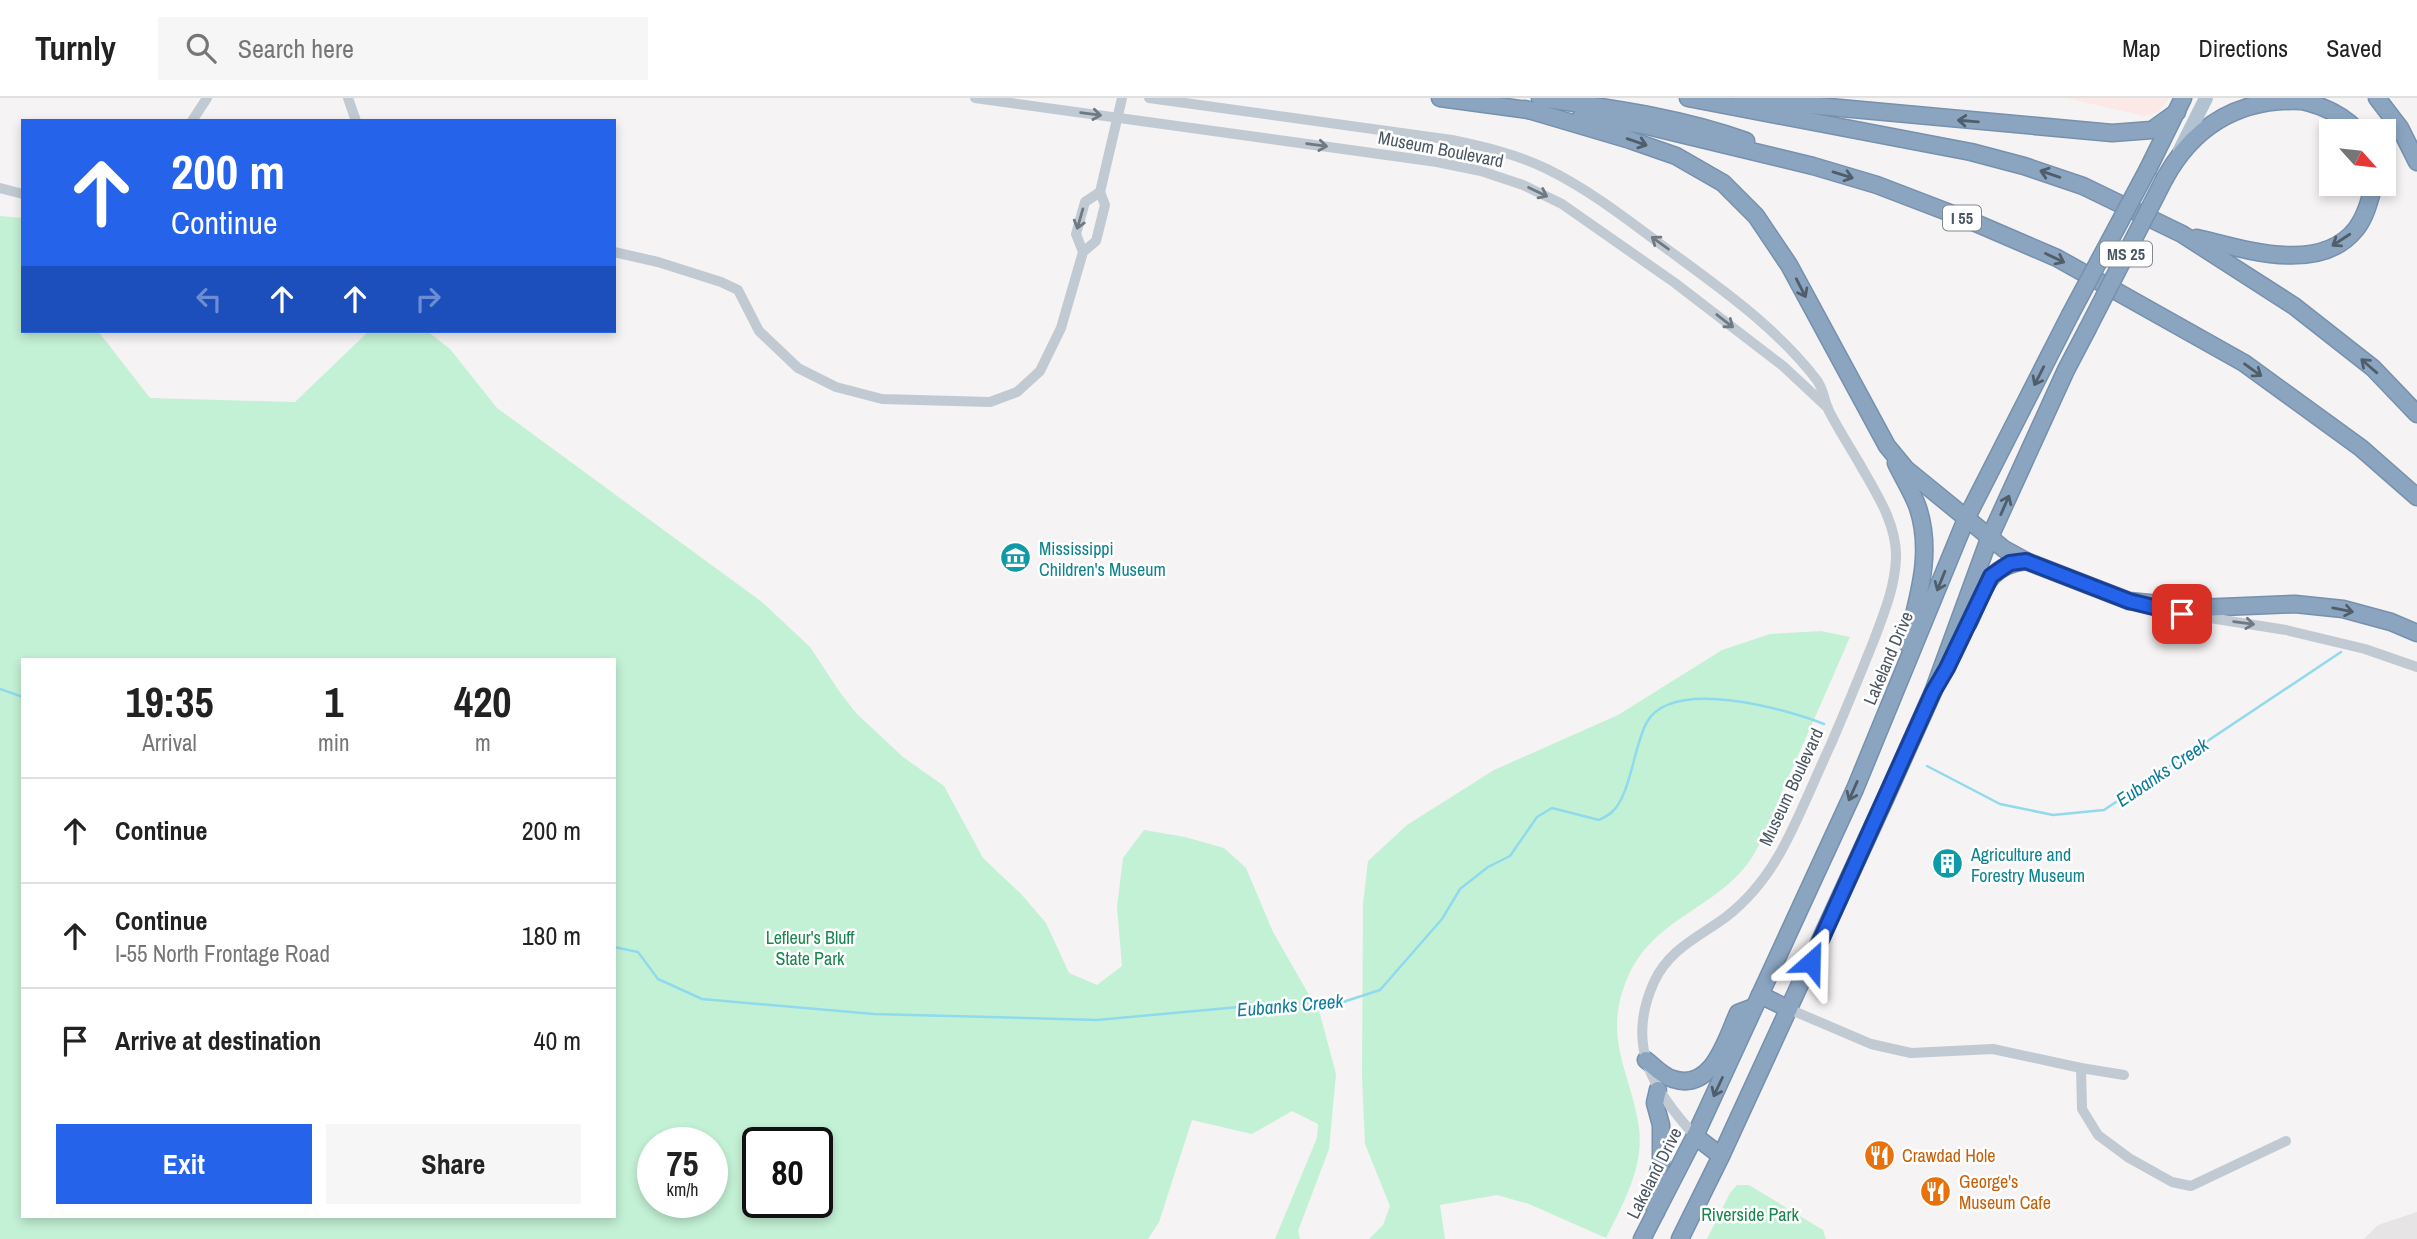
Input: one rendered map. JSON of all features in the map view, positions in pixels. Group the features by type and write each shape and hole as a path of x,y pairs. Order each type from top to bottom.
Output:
{"highway":[{"name":"I 55","path":"1440,98 1643,125 1813,166 1971,221 2057,258 2244,363 2361,448 2417,497"},
{"path":"1540,98 1625,110 1724,133 1813,166"},
{"path":"1688,98 1971,152 2083,186 2182,234 2294,306 2373,368 2417,414"},
{"path":"1732,98 2112,133 2151,130 2180,105"},
{"path":"2178,155 2215,118 2235,106 2259,99 2288,98 2315,104 2346,119"},
{"path":"2377,98 2400,128 2417,162"},
{"name":"Lakeland Drive","path":"1642,1239 1695,1136 1854,789 1966,519 2180,105"},
{"path":"1525,109 1676,156 1723,183 1756,216 1789,265 1887,446 1917,507 1926,541 1922,587 1894,693"},
{"name":"MS 25","path":"1680,1239 1789,1009 1933,692 1989,539 2066,370 2178,155"},
{"path":"2182,234 2282,257 2310,254 2335,245 2355,230 2367,210 2371,196"},
{"path":"1887,446 1906,469 1989,539 2026,561 2129,601 2198,608 2295,604 2343,609 2391,622 2417,633"},
{"path":"1933,692 1991,576 2010,563 2026,561"},
{"path":"1646,1060 1673,1079 1695,1080 1707,1073 1717,1059 1738,1013 1757,1001 1789,1009"},
{"path":"1656,1212 1651,1197 1661,1162 1661,1125 1655,1103 1658,1090"},
{"path":"1695,1136 1721,1156"}],"main road":[{"path":"2178,155 2206,98"}],"street":[{"path":"193,119 207,98"},
{"path":"348,98 355,119"},
{"name":"Museum Boulevard","path":"975,98 1414,159 1481,171 1523,185 1562,204 1675,283 1783,366 1828,408"},
{"path":"616,252 671,266 738,290 759,331 798,368 836,387 882,399 990,402 1017,392 1040,371 1061,328 1083,253 1096,241 1105,205 1100,191 1122,98"},
{"name":"Museum Boulevard","path":"1149,98 1417,135 1498,149 1521,158 1582,187 1628,220 1768,326 1819,383 1828,408 1888,515 1896,554 1894,580 1854,690 1789,837 1771,870 1726,917 1681,947 1667,961 1654,982 1645,1010 1642,1043 1646,1060 1650,1075 1667,1105 1695,1136"},
{"path":"1414,159 1417,135"},
{"path":"0,188 21,193"},
{"path":"1083,253 1076,234 1085,202 1100,191"},
{"path":"1615,240 1628,220"},
{"path":"2129,601 2182,614 2286,629 2365,649 2417,667"},
{"path":"1789,1009 1871,1044 1911,1053 1993,1049 2124,1075"},
{"path":"2081,1068 2082,1109 2098,1135 2129,1158 2172,1182 2191,1186 2286,1141"}],"shaded area":[{"path":"2065,98 2169,98 2158,112 2145,116"},
{"path":"2417,1212 2417,1239 2364,1239 2378,1225"}],"green space":[{"name":"Lefleur's Bluff State Park","path":"0,216 21,218 21,333 100,333 150,398 295,402 367,333 430,333 450,349 497,408 762,602 810,647 856,713 903,757 944,786 983,858 1022,895 1046,923 1069,973 1097,985 1122,966 1117,907 1123,858 1144,830 1185,837 1224,848 1246,868 1273,932 1320,1014 1336,1074 1329,1149 1298,1231 1300,1239 1275,1239 1317,1138 1318,1124 1292,1111 1252,1134 1192,1120 1159,1222 1148,1239 0,1239"},
{"path":"1821,631 1850,637 1766,831 1751,859 1721,891 1652,941 1638,958 1627,979 1620,1000 1618,1038 1635,1108 1640,1143 1631,1185 1606,1238 1529,1204 1497,1195 1440,1205 1445,1239 1369,1239 1383,1225 1390,1206 1365,1144 1362,1076 1363,904 1368,861 1407,825 1494,770 1618,715 1722,650 1770,634"},
{"name":"Riverside Park","path":"1737,1185 1749,1185 1823,1230 1826,1239 1707,1239 1730,1193"}],"waterway":[{"name":"Eubanks Creek","path":"1927,766 2000,804 2053,815 2104,810 2341,652"},
{"name":"Eubanks Creek","path":"0,689 21,696"},
{"name":"Eubanks Creek","path":"616,947 638,952 658,979 702,999 874,1014 1097,1020 1272,1004 1340,1003 1380,990 1442,919 1460,889 1488,867 1510,856 1537,817 1552,808 1599,820 1612,812 1624,794 1647,722 1661,709 1680,701 1731,700 1784,711 1824,724"}],"place":[{"name":"Mississippi Children's Museum","path":"1016,558"},
{"name":"Agriculture and Forestry Museum","path":"1948,864"},
{"name":"Crawdad Hole","path":"1879,1155"},
{"name":"George's Museum Cafe","path":"1936,1191"}],"route":[{"path":"1811,962 1933,692 1991,576 2010,563 2026,561 2129,601 2182,614"}]}
